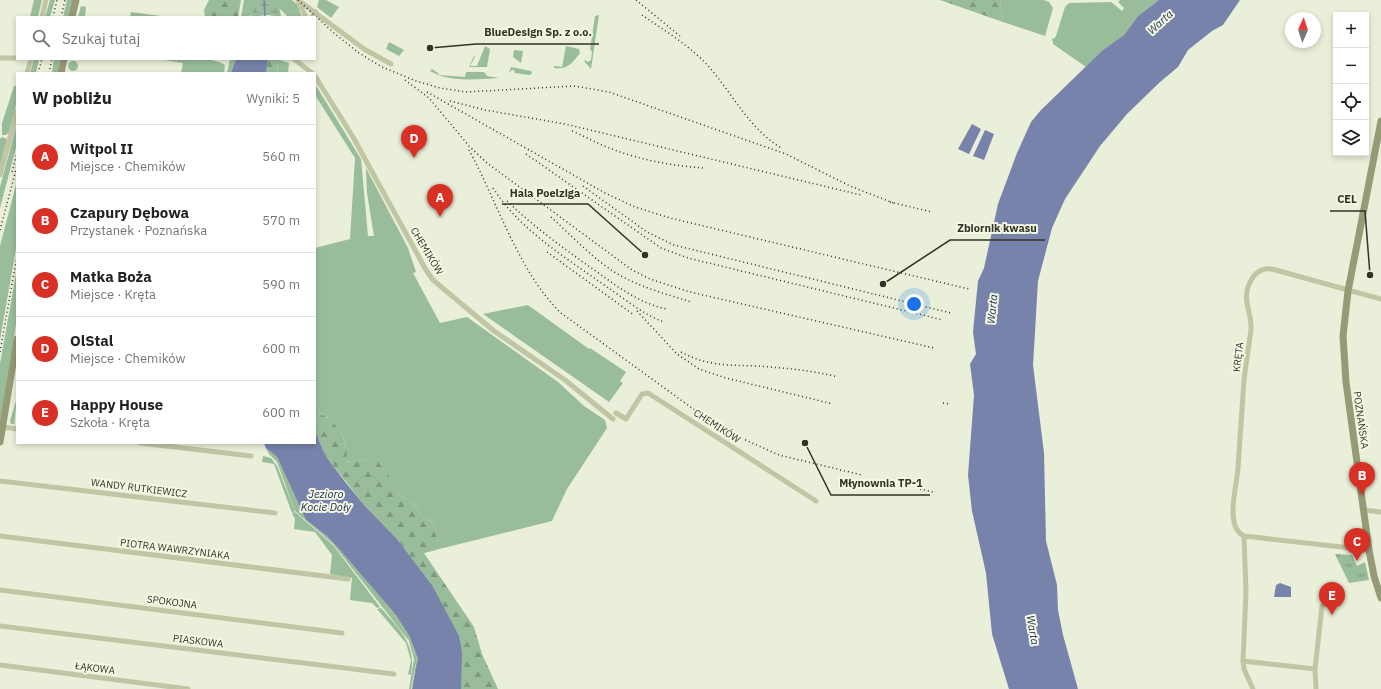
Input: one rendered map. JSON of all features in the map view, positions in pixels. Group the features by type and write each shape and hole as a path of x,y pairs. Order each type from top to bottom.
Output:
{"street":[{"path":"42,16 46,0"},
{"path":"72,16 76,0"},
{"path":"298,0 364,49 391,64"},
{"path":"298,0 306,16"},
{"path":"313,16 316,12"},
{"path":"0,58 16,58"},
{"path":"27,72 31,60"},
{"path":"61,72 64,60"},
{"path":"295,60 311,72"},
{"name":"CHEMIKÓW","path":"316,78 356,141 423,265 433,280 485,324 565,380 613,419"},
{"path":"0,175 16,115"},
{"name":"POZNAŃSKA","path":"1381,121 1348,291 1344,330 1344,360 1369,550 1374,576 1381,598"},
{"name":"KRĘTA","path":"1244,536 1235,530 1233,517 1244,379 1251,328 1250,314 1246,301 1248,288 1255,274 1260,270 1269,268 1348,291"},
{"path":"1348,291 1381,299"},
{"path":"0,442 1,431 15,368 16,354"},
{"name":"CHEMIKÓW","path":"616,413 626,419 642,394 648,393 816,501"},
{"path":"1,431 16,429"},
{"path":"148,444 250,456"},
{"name":"WANDY RUTKIEWICZ","path":"0,481 275,513"},
{"path":"1364,510 1381,512"},
{"name":"PIOTRA WAWRZYNIAKA","path":"0,536 348,579"},
{"path":"1253,689 1244,669 1243,661 1246,592 1244,536 1369,550"},
{"name":"SPOKOJNA","path":"0,590 342,633"},
{"path":"1316,689 1315,669 1322,606"},
{"name":"PIASKOWA","path":"0,626 394,674"},
{"path":"1243,661 1315,669"},
{"name":"ŁĄKOWA","path":"0,665 188,689"}],"green space":[{"path":"34,0 42,0 38,16 30,16"},
{"path":"50,0 55,0 50,16 45,16"},
{"path":"67,0 73,0 69,16 63,16"},
{"path":"209,0 241,0 238,16 205,16 204,10"},
{"path":"244,0 292,0 297,4 302,16 287,16 280,9 250,16 241,16"},
{"path":"319,0 326,0 339,7 331,18 317,7"},
{"path":"940,0 1000,0 1003,22"},
{"path":"1000,0 1044,0 1049,2 1053,8 1045,36 1003,22"},
{"path":"1120,0 1159,0 1138,16 1124,35 1104,49 1086,67 1053,44 1052,38 1054,39 1056,36 1065,7 1069,3 1111,2 1122,11 1124,8 1118,2"},
{"path":"264,1 274,3 280,10 281,16 250,16 255,7"},
{"path":"81,6 86,7 85,16 78,16"},
{"path":"131,12 161,16 130,16"},
{"path":"599,15 591,69 584,61 585,60 588,62 591,60 592,51 590,50 595,16"},
{"path":"389,42 404,50 399,56 386,49"},
{"path":"485,46 490,49 487,67 469,67 474,56 475,57 470,66 477,66"},
{"path":"566,46 579,49 580,53 572,63 566,67 554,68 554,66 562,67"},
{"path":"514,50 523,51 521,63 513,57"},
{"path":"34,60 39,60 36,72 30,72"},
{"path":"54,60 60,60 58,72 52,72"},
{"path":"164,60 212,60 225,65 224,72 181,72 183,63"},
{"path":"230,60 236,60 231,72 227,72"},
{"path":"268,60 277,60 278,72 266,72"},
{"path":"277,60 289,63 288,72 278,72"},
{"path":"71,61 75,61 77,62 77,70 71,71 68,68 68,64"},
{"path":"511,67 531,71 532,73 530,75 515,73 514,70 512,70 509,73"},
{"path":"432,69 439,75 465,77 466,72 484,72 487,76 499,78 455,79 438,75 430,71"},
{"path":"14,86 16,86 16,104 10,131 6,135 2,135 2,123"},
{"path":"316,86 361,159 368,236 374,236 367,193 366,168 408,248 416,272 413,273 440,323 467,317 558,382 584,406 605,420 607,428 567,489 552,521 423,553 438,543 435,526 432,522 421,516 415,506 400,495 380,463 363,459 346,462 346,446 342,434 328,418 320,413 316,405 316,248 350,239 355,158 316,97"},
{"path":"16,127 16,148 0,208 0,187"},
{"path":"2,137 7,139 0,166 0,139"},
{"path":"16,185 16,249 0,340 0,246"},
{"path":"16,274 16,324 0,422 0,364"},
{"path":"528,305 589,349 590,348 626,372 620,381 623,383 609,402 483,314"},
{"path":"16,401 14,424 11,424 10,421"},
{"path":"316,405 320,413 332,421 342,434 347,450 346,462 363,459 377,460 386,471 400,495 415,506 421,516 432,522 435,526 438,543 436,550 424,553 474,627 482,654 498,689 461,689 461,658 432,585 397,539 365,506 325,455 316,433"},
{"path":"264,444 277,457 306,520 327,536 340,550 386,603 408,635 417,658 411,689 409,689 414,659 409,641 333,544 295,511 277,462 269,454"},
{"path":"263,456 271,458 277,466 295,511 292,513 274,464 262,462"},
{"path":"295,512 333,545 380,607 377,608 372,603 350,600 352,578 330,574 332,555 315,532 294,529 295,519 292,513"},
{"path":"1335,554 1352,555 1357,566 1365,562 1369,580 1349,583"},
{"path":"386,603 406,629 414,643 418,658 418,665 412,689 417,658 408,635"},
{"path":"381,608 400,630 409,646 412,664 411,675 408,674 411,661 406,643 377,609"}],"water":[{"name":"Warta","path":"1159,0 1240,0 1223,25 1212,31 1188,50 1178,67 1127,114 1100,146 1065,199 1052,228 1038,281 1033,365 1044,453 1046,541 1057,585 1058,610 1063,635 1078,689 1009,689 992,634 986,573 972,511 968,475 974,395 970,364 976,354 973,332 978,281 984,268 998,204 1017,153 1031,122 1041,110 1104,49 1124,35 1138,16"},
{"path":"236,60 268,60 266,72 231,72"},
{"path":"972,124 981,129 969,154 958,149"},
{"path":"985,130 994,134 984,160 973,156"},
{"name":"Jezioro Kocie Doły","path":"316,433 325,455 346,483 365,506 397,539 432,585 459,636 462,652 461,689 412,689 418,658 409,635 396,615 340,550 327,536 306,520 277,457 266,448 264,444 316,444"},
{"path":"1280,583 1291,587 1291,597 1274,597 1276,585"}],"waterway":[{"path":"264,0 265,16"}],"railway":[{"path":"53,16 57,0"},
{"path":"61,16 65,0"},
{"path":"298,0 315,16"},
{"path":"636,0 680,36"},
{"path":"642,15 678,40 703,60 742,111 760,131 781,148"},
{"path":"316,16 359,53 382,67 416,81 440,88 466,92 574,86 609,92 786,154 850,186 896,204"},
{"path":"38,72 42,60"},
{"path":"49,72 52,60"},
{"path":"405,80 429,98 469,146 487,163 632,270 650,279 690,292 934,348"},
{"path":"427,92 605,193 635,207 670,218 969,289"},
{"path":"450,101 485,110 565,124 861,195"},
{"path":"572,131 623,153 669,164 704,168"},
{"path":"469,150 521,257 546,297 561,313 703,416 730,433 779,455 862,475"},
{"path":"526,154 661,248 688,258 943,320"},
{"path":"12,172 16,157"},
{"path":"0,230 16,170"},
{"path":"583,186 647,232 674,245 951,313"},
{"path":"493,188 517,217 545,242 575,265 635,306 664,322"},
{"path":"507,201 546,234 615,285 645,302 667,309"},
{"path":"890,202 932,212"},
{"path":"551,217 590,254 616,273 643,286 691,302"},
{"path":"547,252 634,315"},
{"path":"0,352 16,262"},
{"path":"637,311 677,354 699,369 726,378 833,404"},
{"path":"681,352 699,360 718,364 797,370 838,377"},
{"path":"943,403 950,404"},
{"path":"920,489 933,492"}],"place":[{"name":"BlueDesign Sp. z o.o.","path":"430,48"},
{"name":"OlStal","path":"414,158"},
{"name":"Witpol II","path":"440,217"},
{"name":"Hala Poelziga","path":"645,255"},
{"name":"CEL","path":"1370,275"},
{"name":"Zbiornik kwasu","path":"883,284"},
{"name":"Młynownia TP-1","path":"805,443"},
{"name":"Czapury Dębowa","path":"1362,495"},
{"name":"Matka Boża","path":"1357,561"},
{"name":"Happy House","path":"1332,615"}]}
